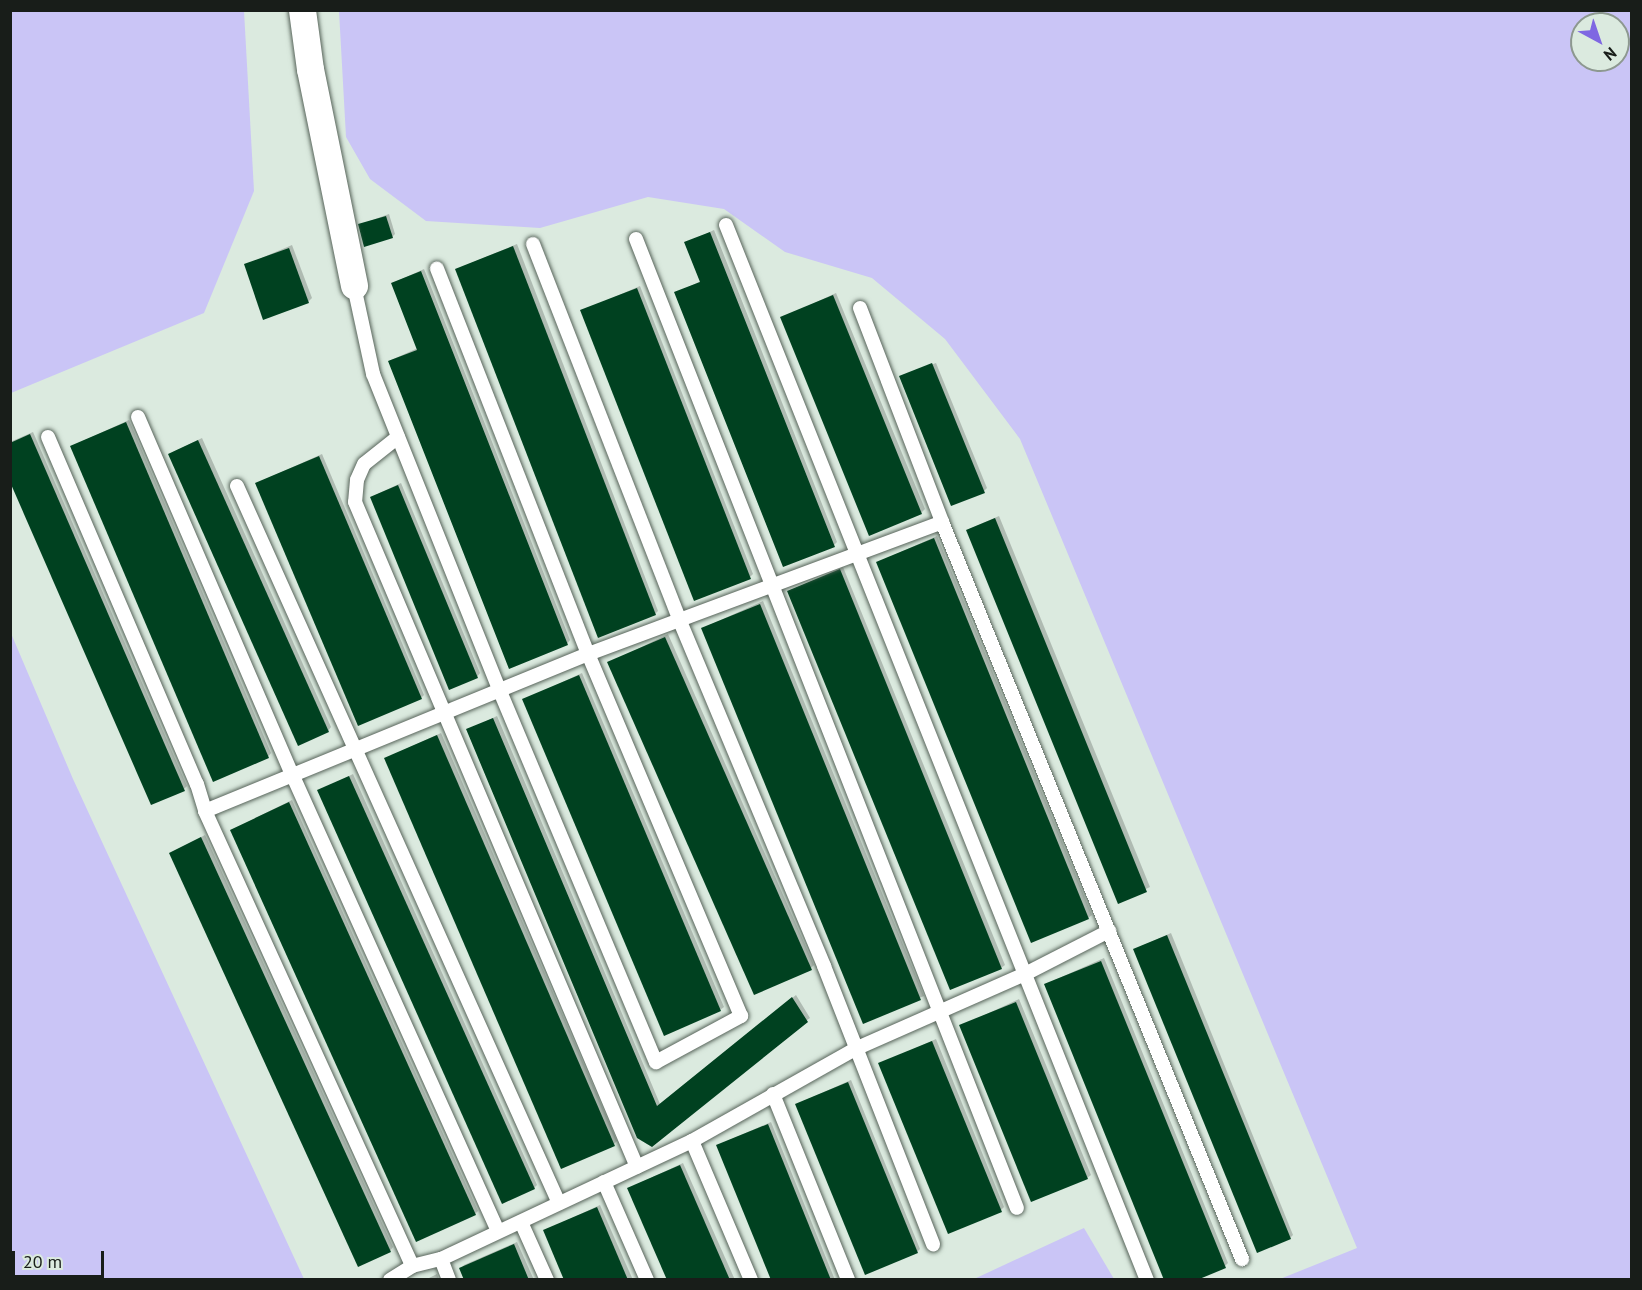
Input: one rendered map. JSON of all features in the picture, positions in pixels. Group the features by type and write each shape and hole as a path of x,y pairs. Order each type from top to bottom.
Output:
{"street":[{"path":"302,10 310,69 354,286"}],"lane":[{"path":"726,225 1023,975 1147,1280"},
{"path":"636,239 1017,1208"},
{"path":"533,244 679,619 933,1244"},
{"path":"354,286 373,374 499,689 656,1062 741,1016 588,654 437,268"},
{"path":"860,308 942,522 1242,1259"},
{"path":"138,417 292,774 498,1231"},
{"path":"48,437 197,784 205,811 412,1266"},
{"path":"398,437 364,464 357,480 355,501 442,713 637,1167"},
{"path":"237,486 342,726 357,747 559,1203"},
{"path":"205,811 588,654 942,522"},
{"path":"390,1280 412,1266 441,1259 692,1141 855,1049 1023,975 1109,931"},
{"path":"773,1094 848,1280"},
{"path":"692,1141 751,1280"},
{"path":"604,1182 647,1280"},
{"path":"521,1222 547,1280"},
{"path":"441,1259 449,1280"}],"shaded area":[{"path":"11,10 244,11 254,191 204,313 11,393"},
{"path":"339,11 1631,11 1631,1279 1280,1279 1357,1248 1020,439 945,339 872,278 785,252 724,209 648,197 540,228 426,221 370,179 346,137"},
{"path":"10,631 73,779 304,1279 11,1279"},
{"path":"1084,1228 1114,1279 974,1279"}],"building":[{"path":"386,216 393,238 364,247 358,224"},
{"path":"710,232 835,547 783,567 674,292 700,282 684,242"},
{"path":"513,246 656,615 598,638 455,269"},
{"path":"289,248 309,303 263,320 244,264"},
{"path":"421,271 568,645 509,669 388,361 417,350 391,283"},
{"path":"637,288 751,579 694,601 580,310"},
{"path":"833,295 922,514 869,536 780,317"},
{"path":"932,363 985,493 951,506 899,376"},
{"path":"126,422 269,758 213,782 70,446"},
{"path":"30,434 185,791 151,805 10,482 10,443"},
{"path":"198,440 329,732 298,746 168,454"},
{"path":"319,456 422,699 358,726 255,483"},
{"path":"398,485 478,678 449,690 370,497"},
{"path":"995,518 1147,892 1118,904 966,530"},
{"path":"934,538 1089,919 1031,943 876,562"},
{"path":"840,569 1002,969 950,990 787,591"},
{"path":"760,604 921,1000 863,1024 701,628"},
{"path":"665,637 812,970 754,995 607,662"},
{"path":"579,675 721,1011 664,1036 522,699"},
{"path":"493,718 657,1106 792,997 808,1022 652,1147 637,1138 466,729"},
{"path":"437,735 615,1146 561,1169 384,758"},
{"path":"349,776 535,1189 502,1204 317,790"},
{"path":"289,802 476,1215 416,1242 230,830"},
{"path":"201,837 391,1252 358,1267 169,853"},
{"path":"1167,935 1291,1239 1257,1253 1133,949"},
{"path":"1101,961 1226,1268 1197,1280 1164,1280 1044,984"},
{"path":"1016,1002 1088,1179 1031,1202 959,1025"},
{"path":"932,1041 1002,1212 948,1234 878,1063"},
{"path":"848,1082 918,1253 865,1275 795,1104"},
{"path":"768,1124 831,1280 771,1280 716,1145"},
{"path":"680,1165 730,1280 667,1280 627,1188"},
{"path":"597,1207 628,1280 564,1280 543,1230"},
{"path":"514,1244 529,1280 464,1280 459,1268"}]}
